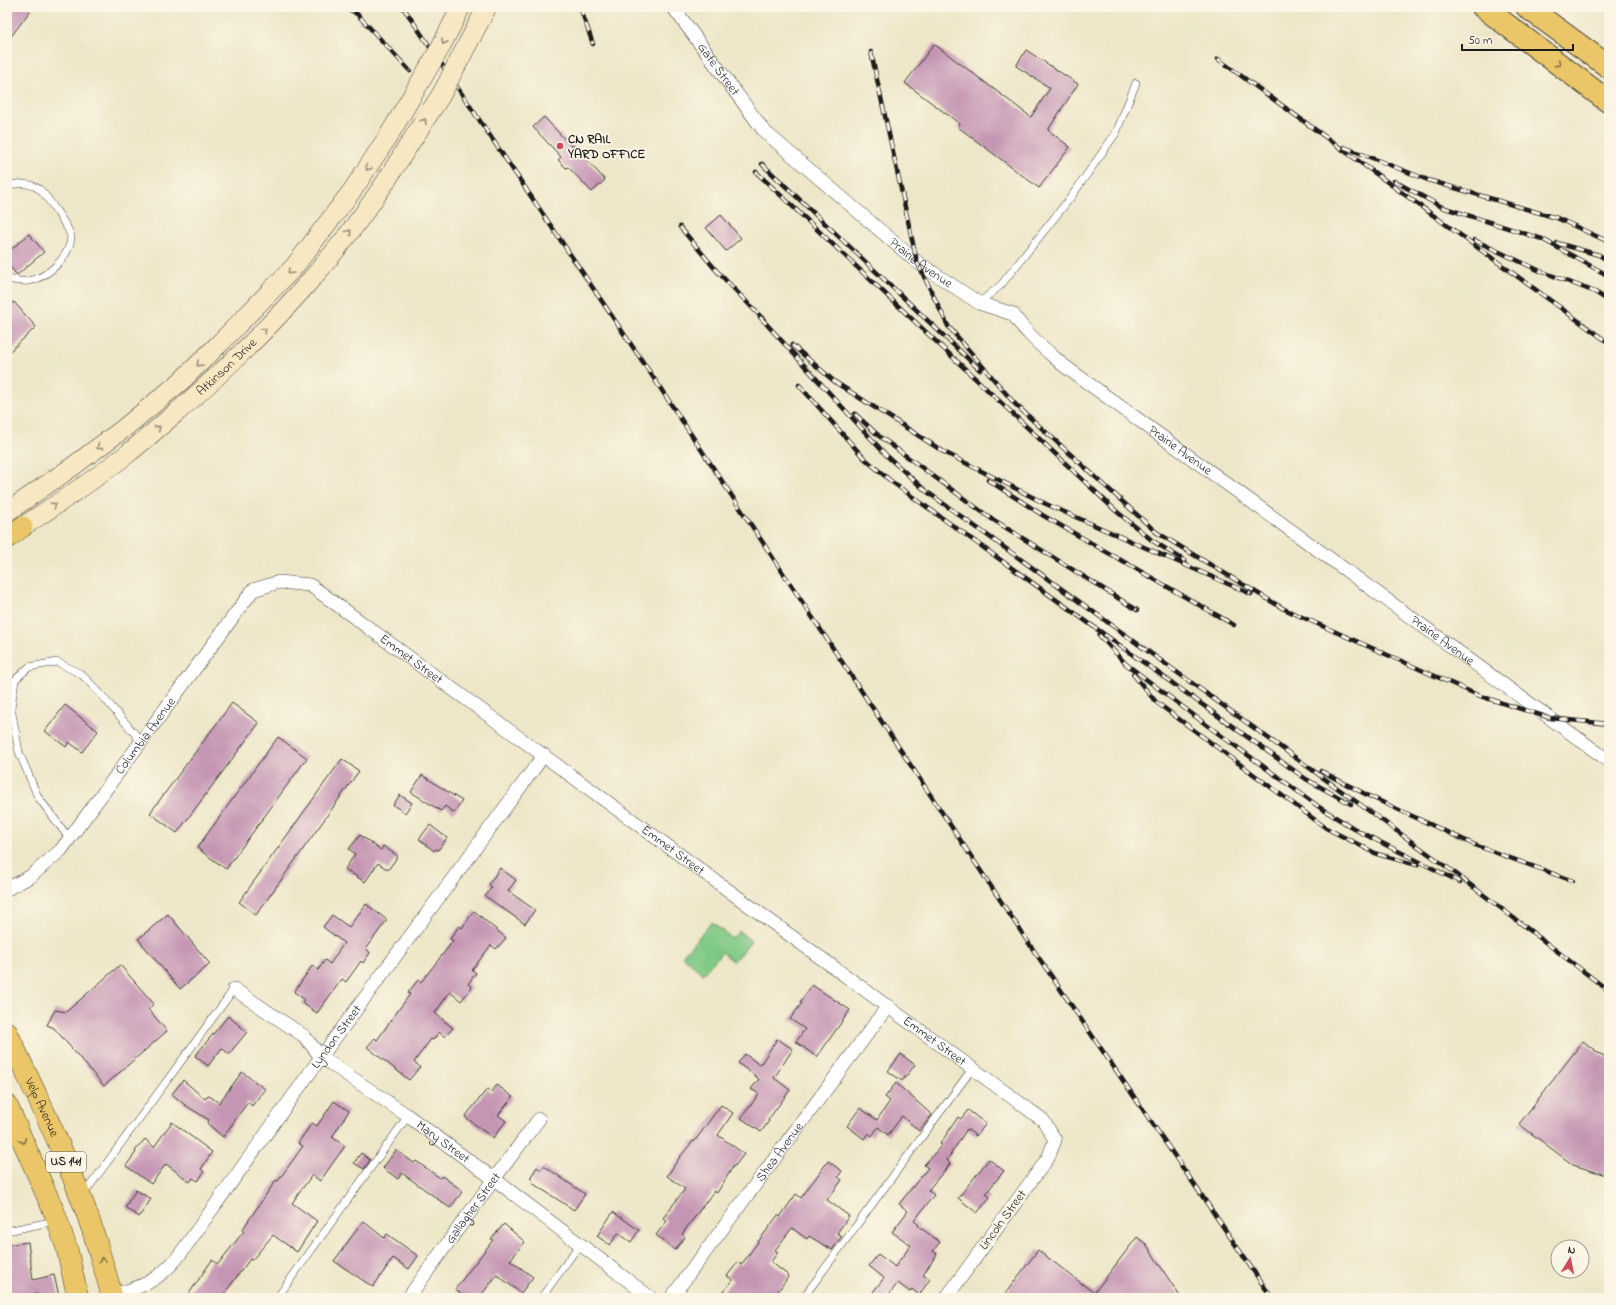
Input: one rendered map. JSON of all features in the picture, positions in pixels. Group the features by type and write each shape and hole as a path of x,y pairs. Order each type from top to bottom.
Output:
{"highway":[{"path":"1476,7 1491,14 1609,102"},
{"path":"1527,7 1609,67"}],"main road":[{"name":"Velp Avenue","path":"7,1032 81,1197 91,1224 111,1296"},
{"name":"US 141","path":"7,1106 57,1221 67,1249 78,1298"}],"street":[{"name":"Atkinson Drive","path":"7,512 72,467 123,429 180,382 294,267 352,191 389,135 439,50 461,7"},
{"name":"Atkinson Drive","path":"12,534 126,456 212,381 286,308 315,275 381,192 403,154 441,95 487,7"},
{"name":"Gate Street","path":"673,7 764,131"},
{"name":"Prairie Avenue","path":"764,131 917,262 979,303 1013,314 1019,324 1037,343 1063,364 1609,761"},
{"name":"Columbia Avenue","path":"7,889 31,876 61,850 253,590 279,582"},
{"name":"Emmet Street","path":"279,582 310,585 1043,1120 1055,1140"},
{"name":"Lyndon Street","path":"111,1296 148,1283 162,1274 174,1262 321,1057 544,755"},
{"name":"Mary Street","path":"234,989 304,1036 321,1057 408,1116 651,1298"},
{"name":"Shea Avenue","path":"671,1298 888,1006"},
{"name":"Gallagher Street","path":"408,1298 539,1119"},
{"name":"Lincoln Street","path":"946,1298 1048,1158 1055,1140"}],"lane":[{"path":"979,303 1001,285 1071,197 1116,134 1136,83"},
{"path":"7,188 11,184 25,184 39,189 67,226 71,236 68,250 60,261 41,277 27,281 7,279"},
{"path":"69,838 38,797 19,752 11,708 16,680 29,667 57,662 81,674 98,691 141,741"},
{"path":"81,1197 234,989"},
{"path":"803,1298 972,1069"},
{"path":"278,1298 408,1116"},
{"path":"7,1231 57,1221"},
{"path":"541,1298 580,1244"}],"green space":[{"path":"712,922 732,939 739,931 751,941 733,962 722,952 703,974 682,956"}],"building":[{"path":"7,7 33,7 7,42"},
{"path":"934,44 1031,117 1050,88 1016,66 1026,50 1078,84 1048,130 1070,147 1039,188 958,127 960,124 905,83"},
{"name":"CN RAIL YARD OFFICE","path":"544,117 572,147 573,145 605,180 592,192 568,167 566,168 558,160 561,157 533,127"},
{"path":"721,215 741,238 726,251 706,228"},
{"path":"29,234 44,252 17,275 7,264 7,253"},
{"path":"14,302 36,327 7,354 7,308"},
{"path":"232,703 259,723 177,833 150,813"},
{"path":"65,705 98,731 82,752 69,742 66,747 45,731"},
{"path":"278,737 307,758 226,869 197,848"},
{"path":"342,759 359,771 256,915 239,902"},
{"path":"422,775 462,801 454,813 445,806 441,811 411,792"},
{"path":"400,795 412,803 405,813 393,805"},
{"path":"430,825 447,838 438,850 436,849 434,851 419,839"},
{"path":"360,835 381,850 383,846 398,856 388,870 378,863 365,882 345,869 355,854 349,849"},
{"path":"500,868 516,880 508,891 535,910 525,924 485,896 492,887 489,884"},
{"path":"366,904 387,920 366,948 370,953 363,963 361,961 346,982 342,979 317,1013 302,1003 304,999 294,992 312,966 318,970 325,960 330,964 344,943 323,927 332,915 349,927"},
{"path":"474,911 506,938 496,949 491,945 472,970 476,973 468,984 472,987 461,1001 450,992 435,1013 453,1028 445,1037 439,1032 433,1040 431,1039 414,1062 420,1067 409,1080 367,1047 375,1038 377,1040 410,994 408,993 418,980 421,982 453,941 450,939 459,926 462,928"},
{"path":"168,914 210,964 180,989 138,939"},
{"path":"120,965 154,1004 148,1009 167,1031 104,1086 54,1028 47,1025 55,1010 66,1012"},
{"path":"812,985 850,1010 817,1057 796,1042 805,1029 790,1019 802,1003 800,1002"},
{"path":"228,1016 247,1032 229,1054 222,1048 208,1066 195,1056"},
{"path":"777,1039 793,1049 774,1078 790,1090 761,1132 741,1118 759,1094 751,1089 759,1079 738,1063 745,1054 760,1065"},
{"path":"1583,1041 1598,1053 1609,1058 1609,1176 1573,1165 1519,1124"},
{"path":"901,1054 915,1065 902,1081 888,1071"},
{"path":"242,1072 265,1089 252,1106 248,1102 223,1137 207,1123 209,1120 185,1105 172,1094 183,1080 205,1099 208,1095 219,1103"},
{"path":"896,1083 932,1115 919,1131 902,1116 888,1135 878,1127 872,1136 868,1133 864,1139 847,1126 860,1108 877,1120 890,1101 885,1097"},
{"path":"497,1085 513,1097 498,1115 506,1121 493,1138 465,1117 487,1089 491,1092"},
{"path":"334,1101 349,1111 332,1137 345,1146 320,1181 312,1175 292,1203 317,1221 297,1252 273,1235 252,1260 250,1259 221,1298 186,1298 212,1260 218,1264 244,1231 242,1230 276,1180 278,1181 303,1146 298,1143 312,1123 317,1126"},
{"path":"721,1105 733,1113 718,1135 744,1154 735,1166 734,1165 717,1193 714,1191 682,1234 685,1237 675,1250 656,1235 667,1221 663,1218 685,1189 667,1176"},
{"path":"968,1110 986,1124 976,1136 967,1129 947,1160 950,1164 928,1190 934,1195 914,1221 919,1225 918,1226 940,1242 933,1251 937,1254 923,1275 930,1279 919,1295 912,1289 910,1292 898,1283 886,1298 881,1298 873,1292 884,1278 869,1266 878,1254 895,1267 911,1245 892,1232 908,1211 899,1204 928,1168 924,1165 942,1145 940,1144 958,1117 961,1119"},
{"path":"172,1122 212,1152 201,1169 204,1172 198,1181 193,1178 190,1182 166,1164 151,1184 126,1166 136,1152 135,1151 145,1139 154,1147"},
{"path":"396,1150 414,1163 416,1161 440,1178 442,1176 463,1191 450,1208 402,1173 398,1179 383,1168"},
{"path":"361,1153 370,1160 364,1169 354,1163"},
{"path":"989,1159 1004,1171 986,1193 990,1197 977,1213 958,1198"},
{"path":"828,1161 842,1171 838,1177 842,1180 827,1200 849,1216 837,1233 842,1236 832,1250 809,1236 807,1239 792,1228 775,1250 778,1252 771,1262 789,1276 773,1298 718,1298 733,1280 727,1276 738,1262 741,1265 778,1215 780,1217 796,1194 801,1198"},
{"path":"544,1166 585,1194 574,1210 532,1183 533,1180 530,1178 537,1167 541,1170"},
{"path":"136,1190 151,1199 139,1217 125,1207"},
{"path":"613,1212 639,1230 631,1242 618,1233 610,1245 597,1236"},
{"path":"363,1221 384,1238 387,1234 418,1256 409,1269 393,1258 373,1287 334,1261"},
{"path":"504,1224 525,1242 510,1260 533,1277 521,1293 497,1275 479,1298 466,1298 455,1289 493,1240 491,1239"},
{"path":"1137,1237 1146,1244 1181,1298 1002,1298 1038,1250 1094,1293"},
{"path":"28,1242 33,1280 54,1275 59,1296 38,1298 37,1294 7,1298 7,1245"}],"railway":[{"path":"346,7 357,14 410,71"},
{"path":"403,7 647,368 1028,942 1272,1298"},
{"path":"580,7 593,44"},
{"path":"871,52 917,262 948,326 1015,404 1156,532 1284,609 1480,696 1550,718 1609,724"},
{"path":"1218,59 1609,343"},
{"path":"1344,147 1428,180 1557,218 1609,242"},
{"path":"762,164 980,370"},
{"path":"756,172 1116,511 1153,541 1185,561"},
{"path":"1394,181 1442,207 1542,239 1609,276"},
{"path":"680,227 716,270 764,320"},
{"path":"1474,240 1538,270 1595,292 1609,301"},
{"path":"1557,243 1599,255 1609,261"},
{"path":"760,317 887,456 926,491 1455,873 1609,991"},
{"path":"792,345 835,382 944,452 1046,504 1251,594"},
{"path":"799,385 864,458 892,482 1306,779 1351,804"},
{"path":"855,414 879,436 989,517 1137,610"},
{"path":"988,480 1044,516 1234,625"},
{"path":"1099,635 1126,664 1322,809 1360,832 1460,882"},
{"path":"1133,674 1156,702 1326,828 1377,854 1417,865"},
{"path":"1321,771 1369,796 1475,845 1573,881"}],"place":[{"name":"CN RAIL YARD OFFICE","path":"560,146"}]}
